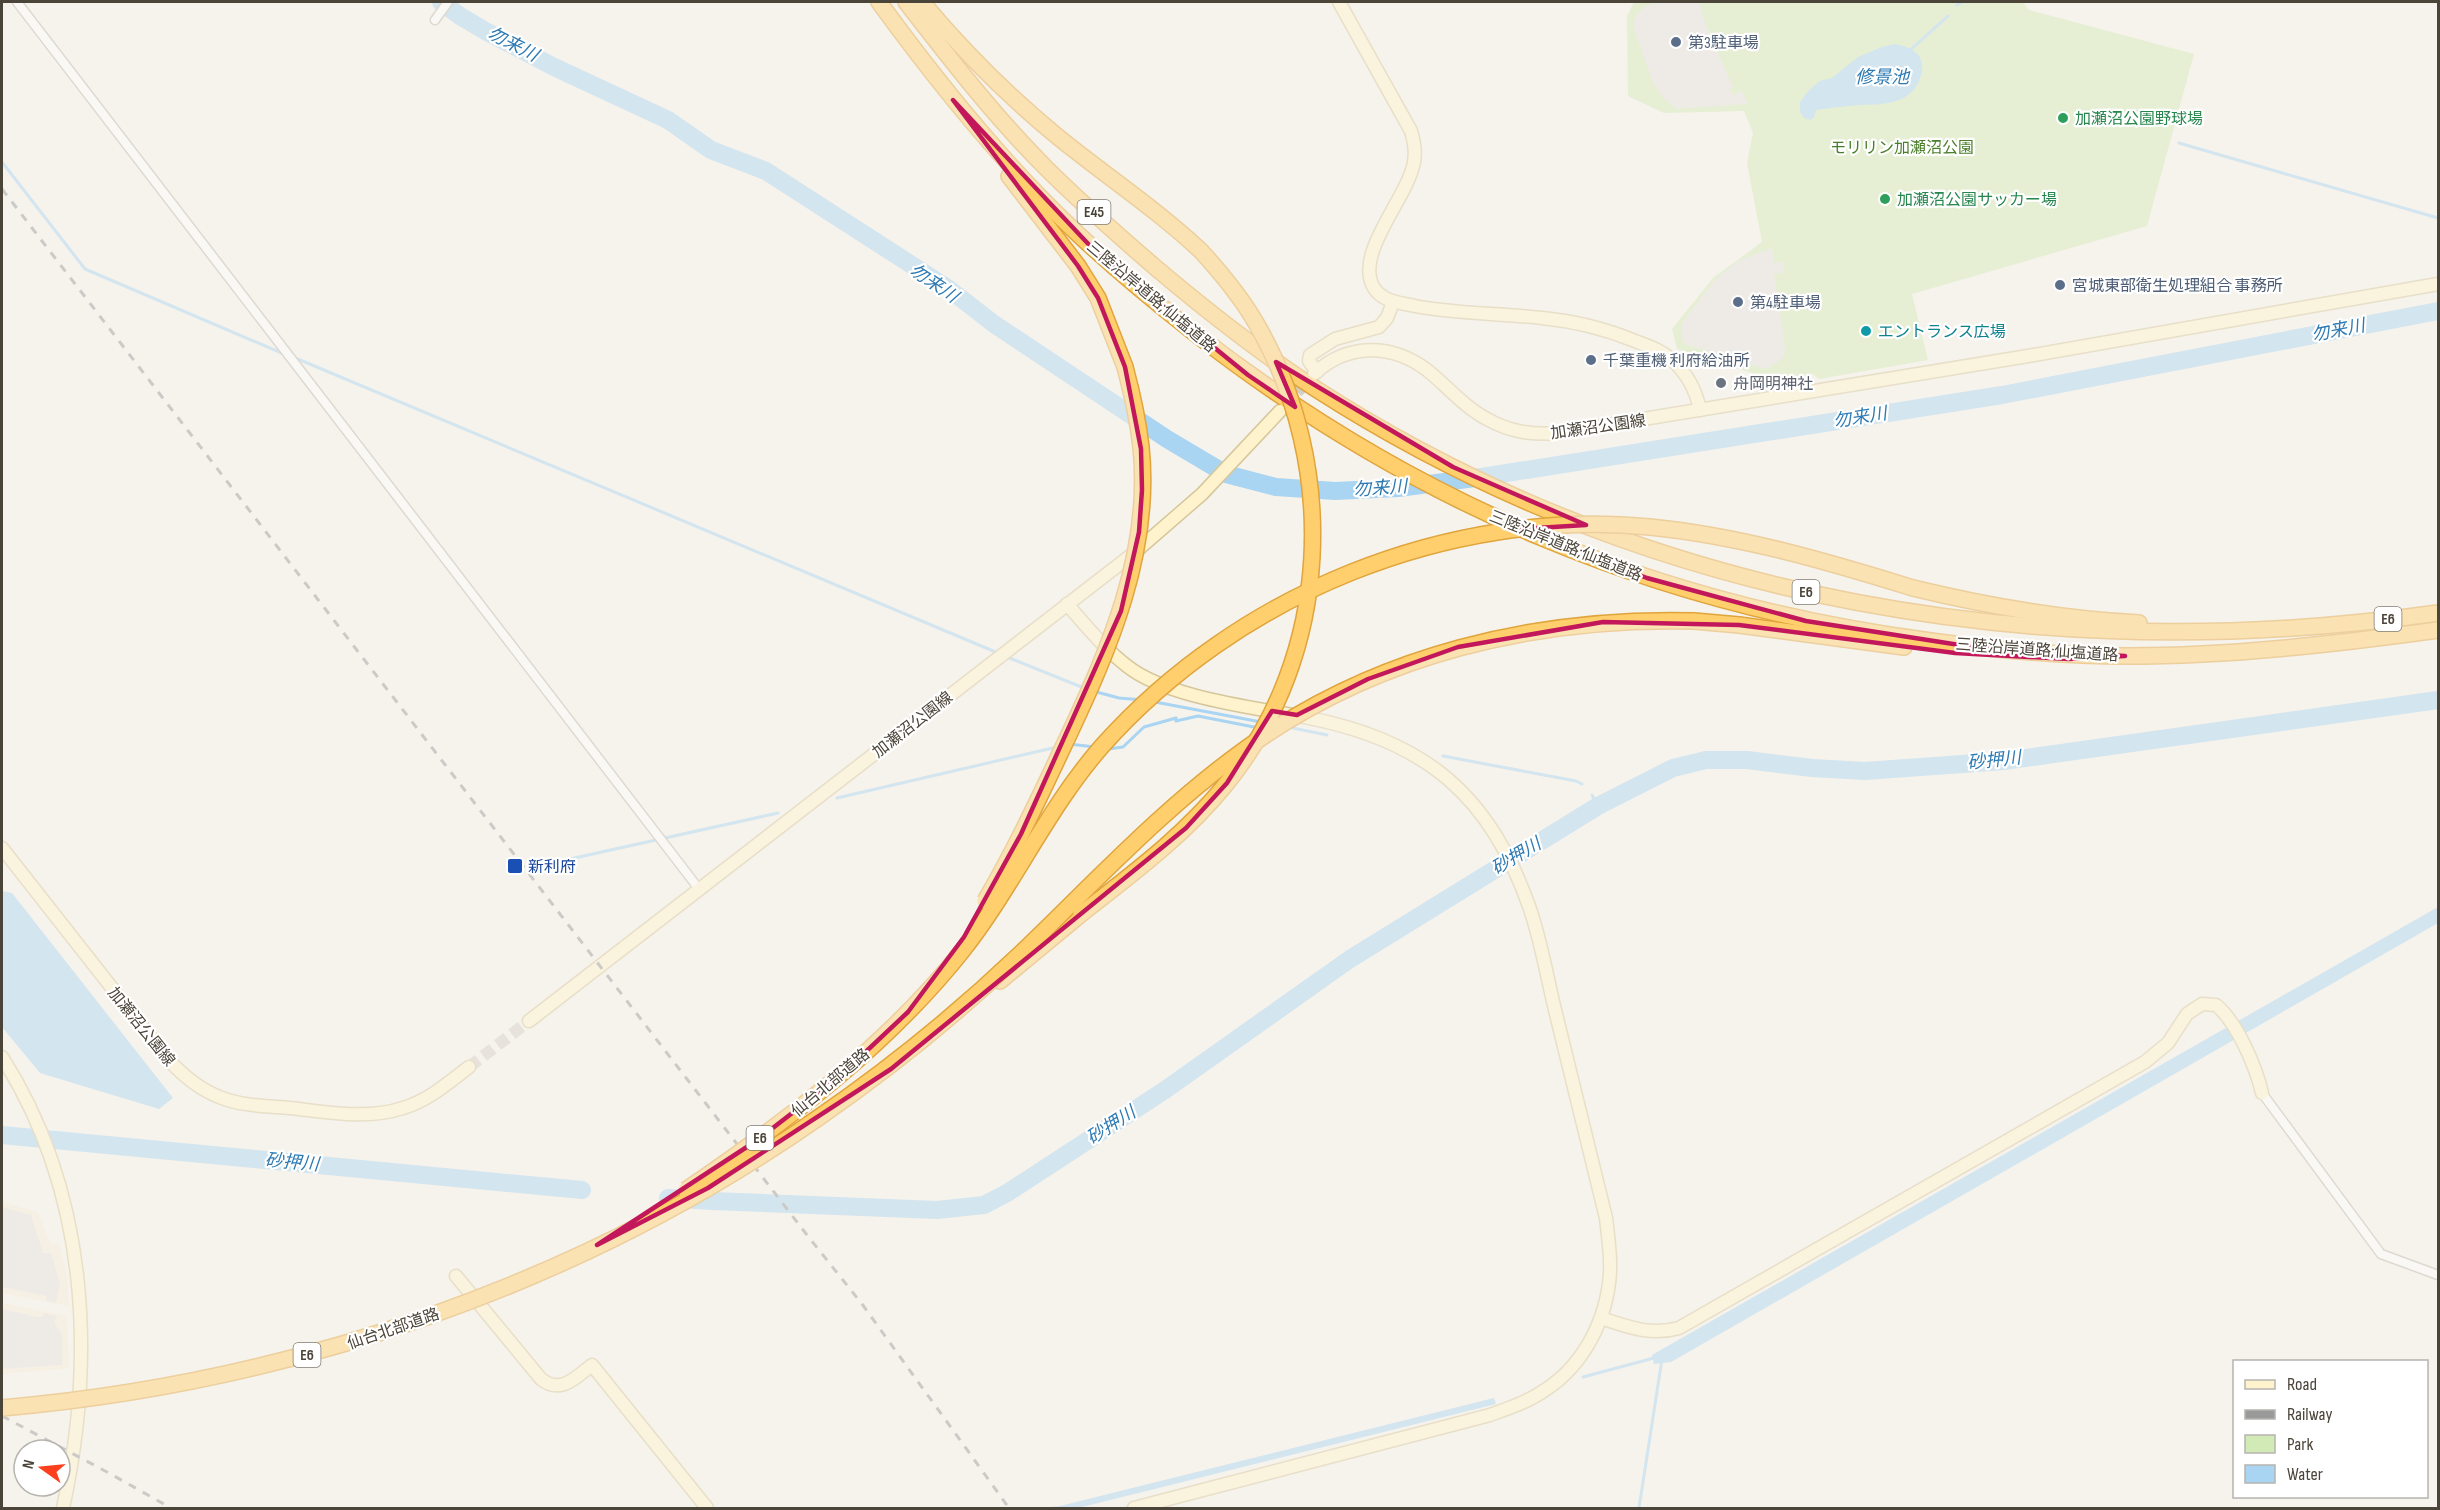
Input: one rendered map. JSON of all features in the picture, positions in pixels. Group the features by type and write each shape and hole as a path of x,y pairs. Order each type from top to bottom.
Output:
{"highway":[{"name":"三陸沿岸道路;仙塩道路","path":"879,2 953,100 1044,201 1093,249 1167,312 1248,375 1313,419 1397,469 1491,516 1592,559 1699,594 1806,621 1912,639 2015,650 2125,656 2266,650 2439,630"},
{"name":"三陸沿岸道路;仙塩道路","path":"906,2 949,58 1045,168 1117,234 1258,350 1315,378 1401,440 1453,467 1560,516 1686,560 1798,590 1957,619 2071,630 2191,633 2337,624 2439,613"},
{"path":"864,1086 891,1068 963,1011 1186,828 1208,806 1245,759 1270,715 1286,679 1302,629 1312,561 1312,499 1304,445 1289,392 1269,346 1240,298 1201,251 1152,207 1034,117 983,70 922,2"},
{"path":"908,1012 937,976 991,890 1079,715 1122,611 1139,532 1142,490 1141,449 1135,408 1125,367 1098,298 1078,266 992,155 953,100"},
{"path":"908,1012 965,947 1072,784 1102,747 1165,684 1240,628 1282,604 1330,582 1426,547 1482,535 1534,528 1593,525 1646,527 1706,534 1760,544 1923,590 2014,609 2134,623 2188,626 2337,624"},
{"path":"864,1086 972,998 1149,829 1216,771 1305,711 1368,679 1410,662 1505,636 1603,622 1649,620 1739,625 1955,653 2069,659 2125,656"},
{"name":"仙台北部道路","path":"597,1245 666,1204 765,1134 840,1076 908,1012"},
{"name":"仙台北部道路","path":"2,1408 99,1398 209,1379 360,1339 450,1308 638,1226 708,1188 814,1121 864,1086"}],"street":[{"path":"17,2 699,889"},
{"path":"435,20 448,2"},
{"path":"1339,2 1411,130 1415,145 1410,178 1369,261 1370,277 1374,288 1393,302 1430,309 1544,318 1626,337 1657,349 1670,358 1685,373 1696,393 1700,410"},
{"name":"加瀬沼公園線","path":"1315,378 1330,361 1351,352 1366,349 1390,352 1426,370 1473,411 1489,421 1532,434 1575,431 2028,356 2439,284"},
{"path":"1315,378 1309,361 1310,355 1335,339 1379,327 1387,318 1393,302"},
{"name":"加瀬沼公園線","path":"529,1022 1134,553 1210,485 1280,411"},
{"path":"1067,604 1098,640 1127,667 1150,681 1183,693 1335,723 1383,738 1410,752 1449,779 1477,807 1503,845 1528,905 1606,1218 1610,1271 1608,1293 1601,1318 1575,1364 1560,1379 1524,1402 1490,1415 1134,1509"},
{"name":"加瀬沼公園線","path":"4,855 167,1058 181,1074 210,1093 244,1104 347,1114 380,1113 403,1108 426,1099 469,1067"},
{"path":"1601,1318 1650,1332 1666,1332 1679,1328 2145,1062 2168,1043 2187,1014 2202,1004 2216,1005 2228,1019 2256,1067 2262,1093 2381,1254 2439,1275"},
{"path":"2,1057 35,1119 55,1174 76,1260 81,1315 81,1384 63,1509"},
{"path":"456,1276 541,1379 549,1385 558,1386 569,1383 592,1365 706,1509"}],"highlighted area":[{"path":"953,100 1093,249 1248,375 1295,407 1276,362 1453,467 1586,525 1518,529 1647,578 1806,621 1966,646 2125,656 2069,659 1955,653 1739,625 1603,622 1458,647 1368,679 1297,715 1272,711 1227,783 1186,828 891,1069 708,1188 597,1245 756,1141 840,1076 908,1012 964,937 1021,834 1121,611 1139,532 1142,490 1141,449 1125,367 1098,298 1078,266"}],"shaded area":[{"name":"第3駐車場","path":"1657,2 1699,2 1733,88 1730,89 1731,92 1734,95 1741,90 1748,104 1677,109 1664,99 1654,85 1633,26 1636,16 1644,7"},
{"name":"第4駐車場","path":"1772,248 1774,263 1783,262 1784,272 1774,274 1785,346 1783,358 1768,368 1762,368 1685,344 1682,338 1682,323 1714,281 1738,261"},
{"path":"2,1202 38,1212 50,1244 59,1243 67,1276 69,1306 2,1293"},
{"path":"2,1207 31,1215 43,1253 51,1253 60,1284 56,1303 46,1301 47,1296 2,1287"},
{"path":"2,1303 67,1316 69,1368 2,1374"},
{"path":"2,1309 37,1317 43,1317 43,1313 57,1316 54,1322 62,1335 62,1365 2,1369"}],"green space":[{"name":"モリリン加瀬沼公園","path":"1634,2 2023,2 2029,10 2194,54 2147,226 1912,294 1928,360 1819,379 1813,374 1777,381 1677,349 1672,329 1713,278 1762,242 1747,163 1753,133 1744,111 1664,113 1628,96 1627,16"}],"water":[{"name":"修景池","path":"1894,44 1914,51 1921,60 1920,78 1910,93 1887,103 1816,110 1811,120 1804,118 1800,112 1800,102 1809,90 1820,81 1832,78 1858,57"},
{"path":"2,891 12,893 173,1098 159,1109 40,1073 2,1027"},
{"path":"2438,907 2438,923 1671,1362 1654,1364 1652,1355"},
{"path":"1494,1398 1496,1404 1078,1508 1042,1508 1060,1506"}],"waterway":[{"name":"勿来川","path":"441,2 487,32 554,67 668,120 711,150 766,171 949,289 994,324 1167,439 1226,474 1276,487 1335,491 1398,488 1475,478 2002,395 2438,311"},
{"path":"1957,5 1962,2"},
{"path":"1908,52 1948,16"},
{"path":"2179,143 2438,218"},
{"path":"2,162 85,269 284,354"},
{"path":"293,357 998,653"},
{"path":"1007,657 1084,688"},
{"path":"1093,691 1119,698 1143,700"},
{"name":"砂押川","path":"668,1198 937,1210 984,1205 1007,1193 1165,1090 1350,959 1598,806 1673,768 1706,760 1747,760 1812,768 1865,771 2004,761 2438,700"},
{"path":"1155,702 1261,722"},
{"path":"1108,749 1123,747 1144,727 1176,718 1176,721 1198,716 1259,728"},
{"path":"1288,727 1327,735"},
{"path":"1069,744 1095,747"},
{"path":"837,798 1057,747"},
{"path":"1443,756 1582,784"},
{"path":"1592,795 1598,806"},
{"path":"547,872 561,861 778,813"},
{"name":"砂押川","path":"2,1135 582,1190"},
{"path":"1583,1377 1654,1358"},
{"path":"1639,1508 1662,1359"}],"tunnel":[{"path":"1285,405 1312,376"},
{"path":"469,1067 529,1021"}],"railway":[{"path":"2,189 862,1304 1009,1508"},
{"path":"2,1416 171,1508"}],"place":[{"name":"第3駐車場","path":"1676,42"},
{"name":"加瀬沼公園野球場","path":"2063,118"},
{"name":"加瀬沼公園サッカー場","path":"1885,199"},
{"name":"宮城東部衛生処理組合 事務所","path":"2060,285"},
{"name":"第4駐車場","path":"1738,302"},
{"name":"エントランス広場","path":"1866,331"},
{"name":"千葉重機 利府給油所","path":"1591,360"},
{"name":"舟岡明神社","path":"1721,383"},
{"name":"新利府","path":"515,866"}]}
